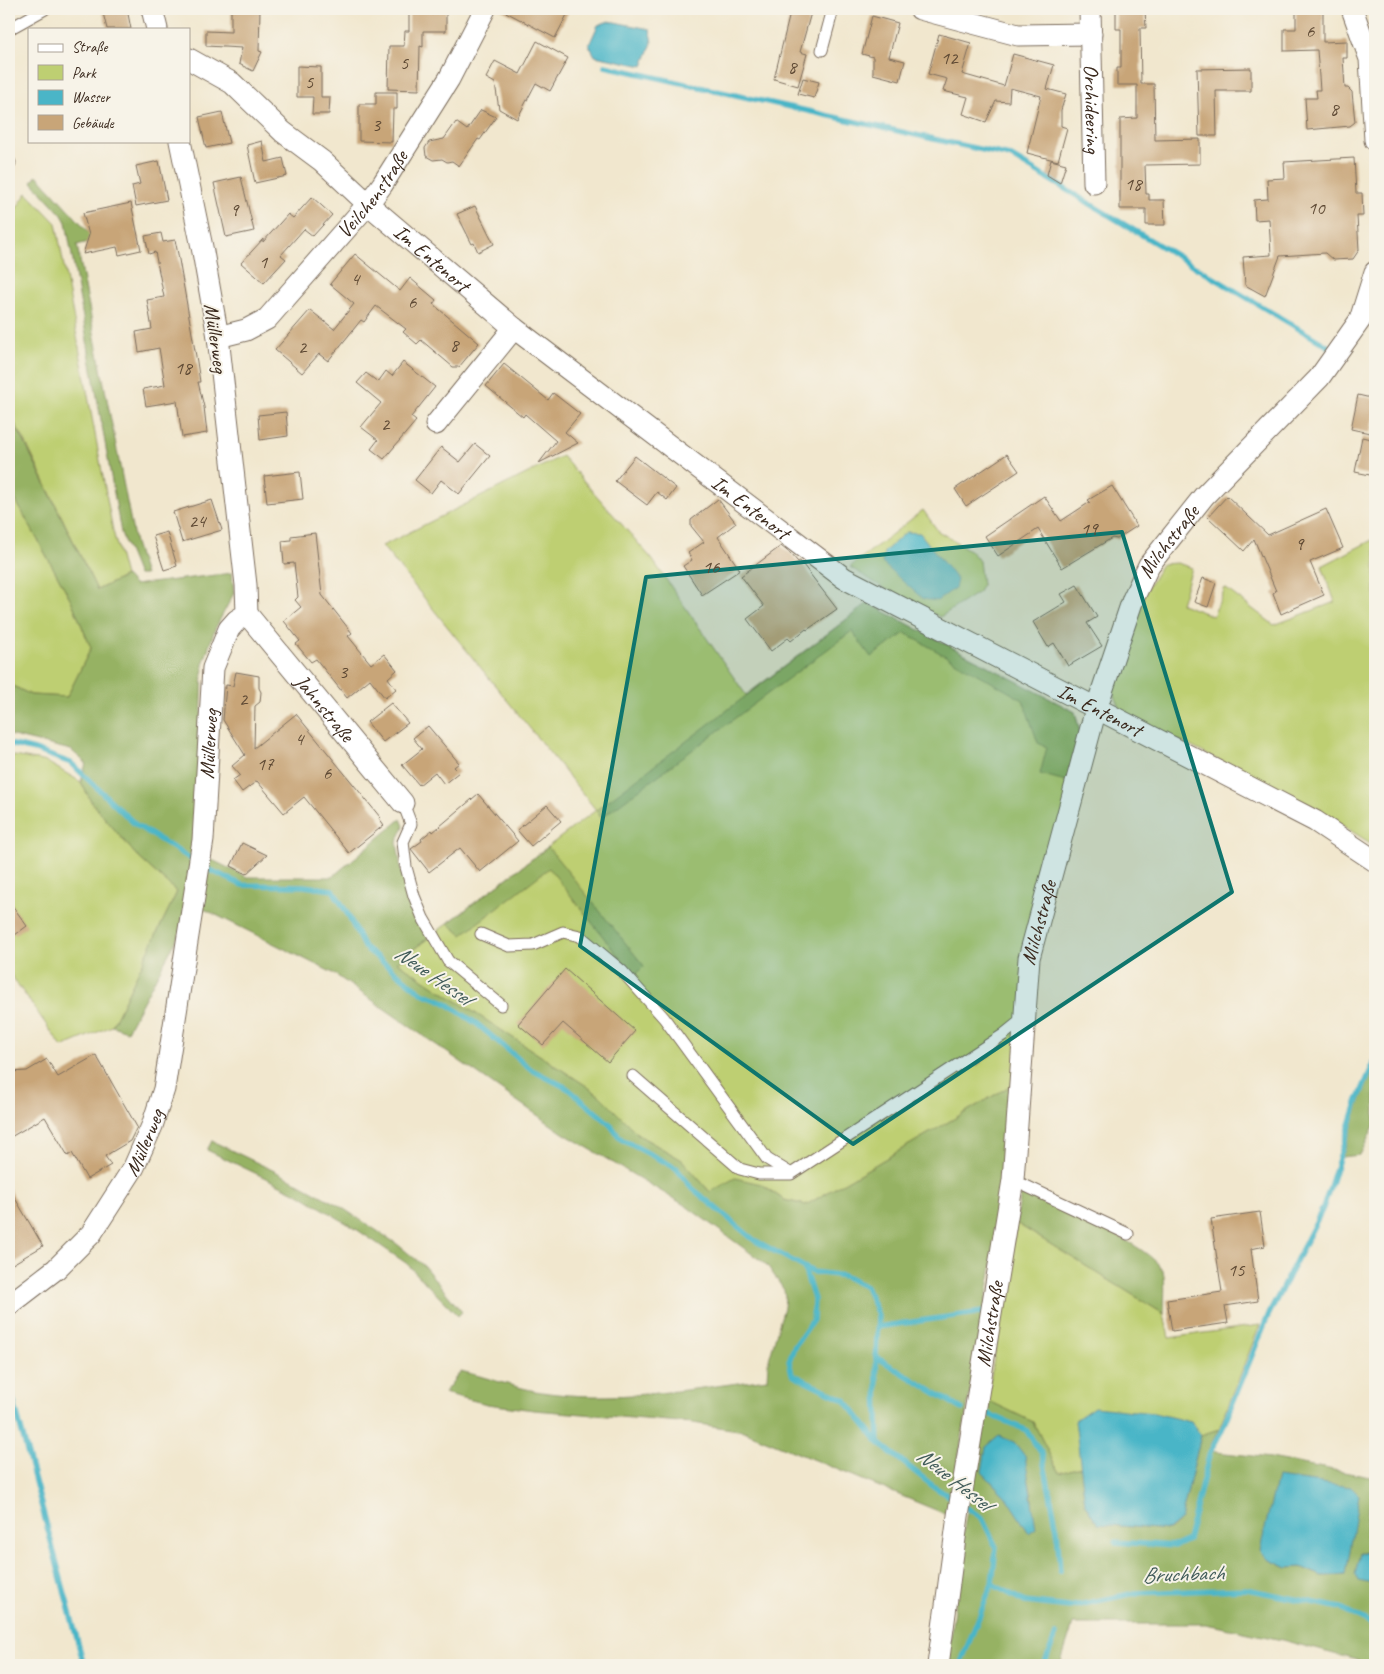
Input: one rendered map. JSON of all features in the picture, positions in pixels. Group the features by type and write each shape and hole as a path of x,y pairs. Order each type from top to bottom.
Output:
{"street":[{"path":"152,9 157,28"},
{"name":"Veilchenstraße","path":"218,337 246,330 267,319 368,204 449,80 485,9"},
{"name":"Orchideering","path":"920,9 1018,35 1091,34"},
{"name":"Orchideering","path":"1090,9 1094,183"},
{"path":"1352,9 1370,59 1375,140"},
{"name":"Im Entenort","path":"190,60 232,83 283,132 322,161 368,204 514,328 844,578 1315,821 1375,861"},
{"name":"Müllerweg","path":"9,1305 56,1269 91,1234 110,1207 138,1159 152,1126 164,1089 202,850 213,668 229,628 247,614 246,585 218,337 180,142"},
{"name":"Milchstraße","path":"938,1665 961,1494 1013,1180 1029,958 1096,709 1133,599 1149,565 1204,496 1319,378 1368,324 1375,272"},
{"path":"436,424 514,328"},
{"name":"Jahnstraße","path":"247,614 403,803"}],"lane":[{"path":"9,29 45,9"},
{"path":"822,50 833,9"},
{"path":"403,803 411,824 403,842 406,867 414,896 423,918 448,961 501,1005"},
{"path":"481,934 509,946 533,945 563,932 580,936 622,971 664,1018 767,1159 791,1174"},
{"path":"634,1076 740,1169 760,1174 791,1174 1004,1035 1024,1017"},
{"path":"1013,1180 1128,1234"}],"highlighted area":[{"path":"1122,532 1232,892 853,1144 580,946 646,577"}],"green space":[{"path":"37,175 96,240 77,245 135,543 145,575 138,575 121,533 66,222 32,182"},
{"path":"27,193 56,223 113,531 125,576 97,590 24,439 9,414 9,219"},
{"path":"9,414 97,590 126,576 134,585 232,573 234,593 215,629 203,664 198,839 180,933 127,1031 112,1026 177,892 137,856 92,803 81,782 86,763 71,750 9,735 9,684 31,695 67,697 91,648 71,600 9,488"},
{"path":"562,456 652,559 746,695 868,603 1075,712 1081,736 1012,1085 806,1205 784,1200 761,1184 710,1192 682,1160 640,1136 600,1096 397,962 596,810 382,546"},
{"path":"9,488 71,600 91,648 67,697 31,695 9,684"},
{"path":"923,510 938,531 971,551 979,561 982,585 979,592 940,617 882,587 850,567"},
{"path":"1372,540 1375,546 1375,846 1318,810 1122,712 1112,689 1145,592 1162,564 1177,563 1192,568 1181,604 1213,616 1225,588 1274,625 1335,602 1322,566"},
{"path":"868,603 1075,712 1081,736 1069,782 1040,774 1047,747 1038,743 1023,700 905,633 871,657 852,631 601,818 596,810"},
{"path":"9,755 47,762 81,782 92,803 137,856 177,892 112,1026 62,1047 9,972"},
{"path":"401,819 404,826 397,842 401,870 410,899 428,938 397,962 600,1096 640,1136 682,1160 710,1192 735,1178 761,1184 784,1200 806,1205 1012,1085 1007,1180 949,1512 943,1513 744,1431 693,1423 534,1410 487,1404 444,1393 461,1371 535,1391 593,1396 651,1394 767,1379 768,1363 784,1307 785,1296 784,1290 767,1265 686,1206 563,1133 333,973 202,908 210,859 247,877 332,877"},
{"path":"548,847 644,966 634,976 549,868 462,935 448,923"},
{"path":"1375,1066 1375,1124 1360,1155 1342,1157 1360,1101"},
{"path":"212,1141 291,1179 338,1205 397,1244 424,1266 462,1312 458,1316 406,1263 359,1231 299,1194 207,1150"},
{"path":"1021,1194 1121,1238 1155,1261 1164,1276 1164,1314 1016,1223"},
{"path":"1016,1223 1164,1314 1169,1338 1260,1325 1219,1429 1201,1435 1191,1422 1076,1420 1081,1467 1059,1473 1033,1422 987,1400"},
{"path":"987,1400 1033,1422 1059,1473 1081,1467 1085,1504 1098,1524 1169,1530 1181,1519 1201,1435 1219,1429 1209,1449 1215,1452 1271,1458 1375,1478 1375,1504 1368,1507 1366,1537 1375,1543 1375,1554 1360,1552 1373,1584 1375,1582 1375,1665 1282,1640 1206,1624 1073,1624 1060,1665 947,1665 964,1528","holes":["982,1472 1029,1482 1032,1498 1029,1532 1006,1497","1268,1559 1346,1575 1322,1576 1301,1567 1287,1568"]}],"water":[{"path":"609,21 650,29 652,43 643,66 595,56 589,45 598,25"},
{"path":"906,532 920,533 957,580 955,588 937,601 923,599 882,563 884,552"},
{"path":"1094,1407 1154,1413 1191,1422 1201,1435 1181,1519 1168,1530 1098,1524 1085,1504 1075,1420"},
{"path":"999,1436 1014,1442 1025,1456 1036,1528 1029,1533 1006,1497 982,1472 986,1447"},
{"path":"1277,1477 1351,1487 1359,1495 1346,1575 1322,1576 1301,1567 1287,1568 1268,1559 1260,1550"},
{"path":"1360,1552 1375,1554 1375,1582 1373,1584 1358,1581 1355,1575"}],"building":[{"path":"102,9 127,9 131,28 107,28"},
{"path":"231,9 260,9 259,51 262,52 253,71 239,64 242,48 206,46 206,31 231,32"},
{"path":"409,9 446,9 446,31 423,31 423,47 420,46 419,90 388,89 389,46 404,46 405,31 409,31"},
{"path":"500,9 570,9 555,38"},
{"path":"791,9 812,9 800,52 807,54 798,86 774,79"},
{"path":"1116,9 1145,9 1146,28 1140,28 1141,84 1154,84 1155,140 1200,139 1200,164 1145,165 1146,194 1149,194 1149,200 1164,200 1165,225 1146,225 1146,209 1120,209 1120,119 1137,118 1137,85 1117,85 1117,68 1121,68 1121,29 1116,29"},
{"path":"1296,9 1323,9 1323,42 1347,41 1347,58 1343,58 1345,88 1352,92 1355,122 1350,126 1307,130 1305,98 1317,98 1316,90 1320,90 1317,50 1284,51 1284,29 1296,29"},
{"path":"872,16 898,23 889,57 905,61 900,81 873,74 873,57 862,54"},
{"path":"939,34 971,43 962,74 1004,86 1013,54 1054,65 1047,89 1066,94 1061,110 1061,126 1067,128 1058,161 1027,153 1041,96 1010,88 1009,102 996,101 986,122 963,114 968,97 943,91 947,79 928,74"},
{"path":"537,41 568,58 550,91 536,83 517,119 499,109 495,83 486,78 495,61 520,74"},
{"path":"297,66 321,67 321,97 330,97 329,114 312,114 313,97 297,97"},
{"path":"1251,68 1251,91 1216,91 1217,136 1199,136 1197,69"},
{"path":"803,78 819,82 814,98 798,94"},
{"path":"376,92 397,92 397,109 393,109 392,142 359,141 359,104 376,104"},
{"path":"481,110 496,117 459,166 452,161 433,160 426,156 425,148 429,142 444,139 456,122 467,130"},
{"path":"222,112 229,143 206,148 199,117"},
{"path":"262,141 266,162 283,158 287,176 255,183 247,145"},
{"path":"1354,158 1356,193 1362,193 1363,216 1357,216 1359,250 1353,259 1333,260 1325,253 1280,256 1265,296 1245,285 1243,257 1271,255 1269,219 1255,220 1254,200 1268,199 1267,179 1285,178 1284,162"},
{"path":"1051,160 1066,164 1060,183 1047,175"},
{"path":"159,161 167,200 136,206 132,186 140,184 136,166"},
{"path":"241,177 254,231 226,237 214,183"},
{"path":"312,197 332,215 313,236 304,229 281,255 286,259 264,283 241,263 288,214 293,218"},
{"path":"131,203 141,250 119,255 117,247 83,254 89,235 83,213"},
{"path":"475,206 494,244 478,252 457,214"},
{"path":"161,233 163,242 175,240 197,362 200,382 198,382 204,407 207,433 182,437 177,401 146,406 143,389 165,385 159,348 139,352 136,332 152,329 147,300 164,297 155,252 149,254 145,236"},
{"path":"355,254 400,291 410,278 436,300 433,304 479,343 459,367 453,367 421,340 417,344 403,332 406,329 376,306 364,322 361,320 328,361 319,354 302,373 275,350 310,310 334,329 354,304 330,284"},
{"path":"403,362 435,387 411,417 416,421 384,459 371,449 378,440 361,427 381,403 357,383 366,373 378,382 386,371 392,376"},
{"path":"504,364 548,400 553,393 580,414 565,432 578,443 539,463 556,441 525,414 523,417 486,386"},
{"path":"1358,395 1375,399 1370,433 1351,429"},
{"path":"286,412 288,436 260,440 258,415"},
{"path":"1362,437 1375,440 1375,476 1355,472"},
{"path":"475,444 490,456 459,494 441,480 431,493 415,480 441,447 460,462"},
{"path":"1007,454 1019,471 966,506 955,489"},
{"path":"635,456 676,488 667,500 657,492 647,505 615,481"},
{"path":"300,472 303,499 267,503 264,476"},
{"path":"1112,486 1137,526 1117,539 1112,538 1062,568 1038,529 998,556 985,536 1044,496 1061,521 1090,502 1088,500"},
{"path":"1227,496 1268,535 1326,509 1343,548 1310,562 1324,595 1281,614 1273,593 1276,591 1254,539 1244,551 1208,517"},
{"path":"718,499 736,523 718,537 740,570 702,595 683,566 692,560 688,553 704,542 691,526 691,520"},
{"path":"212,500 222,530 182,542 173,512"},
{"path":"167,532 177,566 164,570 153,536"},
{"path":"315,533 322,595 352,633 348,636 371,664 384,654 397,670 388,678 396,689 385,698 370,679 347,698 316,659 311,662 296,644 300,641 284,621 301,607 295,600 298,597 294,563 284,564 282,541 291,540 291,536"},
{"path":"781,546 798,562 800,561 837,609 791,641 788,638 771,651 747,619 764,606 741,576"},
{"path":"1203,578 1216,583 1208,607 1194,602"},
{"path":"1077,585 1097,617 1087,623 1102,646 1068,666 1054,643 1048,647 1033,622 1066,602 1061,594"},
{"path":"236,672 259,676 261,692 260,702 255,706 254,748 296,714 380,817 384,825 349,853 304,797 284,813 257,781 242,792 233,780 240,775 232,766 245,755 223,720 226,685 233,686"},
{"path":"391,703 408,723 383,742 367,722"},
{"path":"428,726 459,763 454,767 459,772 444,784 435,772 419,785 402,765 422,749 413,738"},
{"path":"478,794 518,841 480,872 460,848 429,872 411,849"},
{"path":"547,805 561,821 531,846 517,830"},
{"path":"242,843 267,855 246,874 231,866"},
{"path":"9,901 27,926 15,935 9,926"},
{"path":"565,969 635,1031 608,1062 563,1023 543,1045 518,1024"},
{"path":"96,1055 137,1127 130,1141 105,1156 111,1165 87,1179 72,1153 68,1156 45,1117 9,1138 9,1072 27,1071 47,1059 58,1077"},
{"path":"9,1188 43,1246 9,1266"},
{"path":"1260,1212 1265,1246 1251,1249 1258,1301 1225,1306 1228,1323 1172,1331 1167,1300 1222,1292 1211,1219"}],"waterway":[{"path":"605,66 1010,156 1331,348"},
{"name":"Neue Hessel","path":"9,744 35,750 71,763 136,825 196,862"},
{"name":"Neue Hessel","path":"204,867 242,885 304,886 333,890 364,947 422,993 443,1001 477,1024 532,1070 567,1088 609,1123 621,1139 676,1168 692,1188 754,1240 813,1272 844,1276 866,1287 878,1315 876,1357 879,1443"},
{"path":"1116,1542 1175,1546 1188,1540 1210,1452 1221,1432 1268,1316 1323,1208 1358,1100 1375,1060"},
{"name":"Neue Hessel","path":"804,1268 814,1299 813,1320 794,1347 789,1361 792,1374 845,1400 879,1443 933,1486 956,1501"},
{"path":"877,1327 983,1312"},
{"path":"876,1357 962,1409"},
{"path":"9,1384 84,1665"},
{"path":"989,1414 1026,1430 1042,1454 1057,1529 1060,1571"},
{"name":"Bruchbach","path":"960,1665 992,1584 996,1547 982,1518 964,1506"},
{"name":"Bruchbach","path":"992,1584 1025,1602 1069,1607 1135,1593 1246,1589 1341,1608 1375,1626"},
{"path":"1044,1665 1056,1634"}]}
